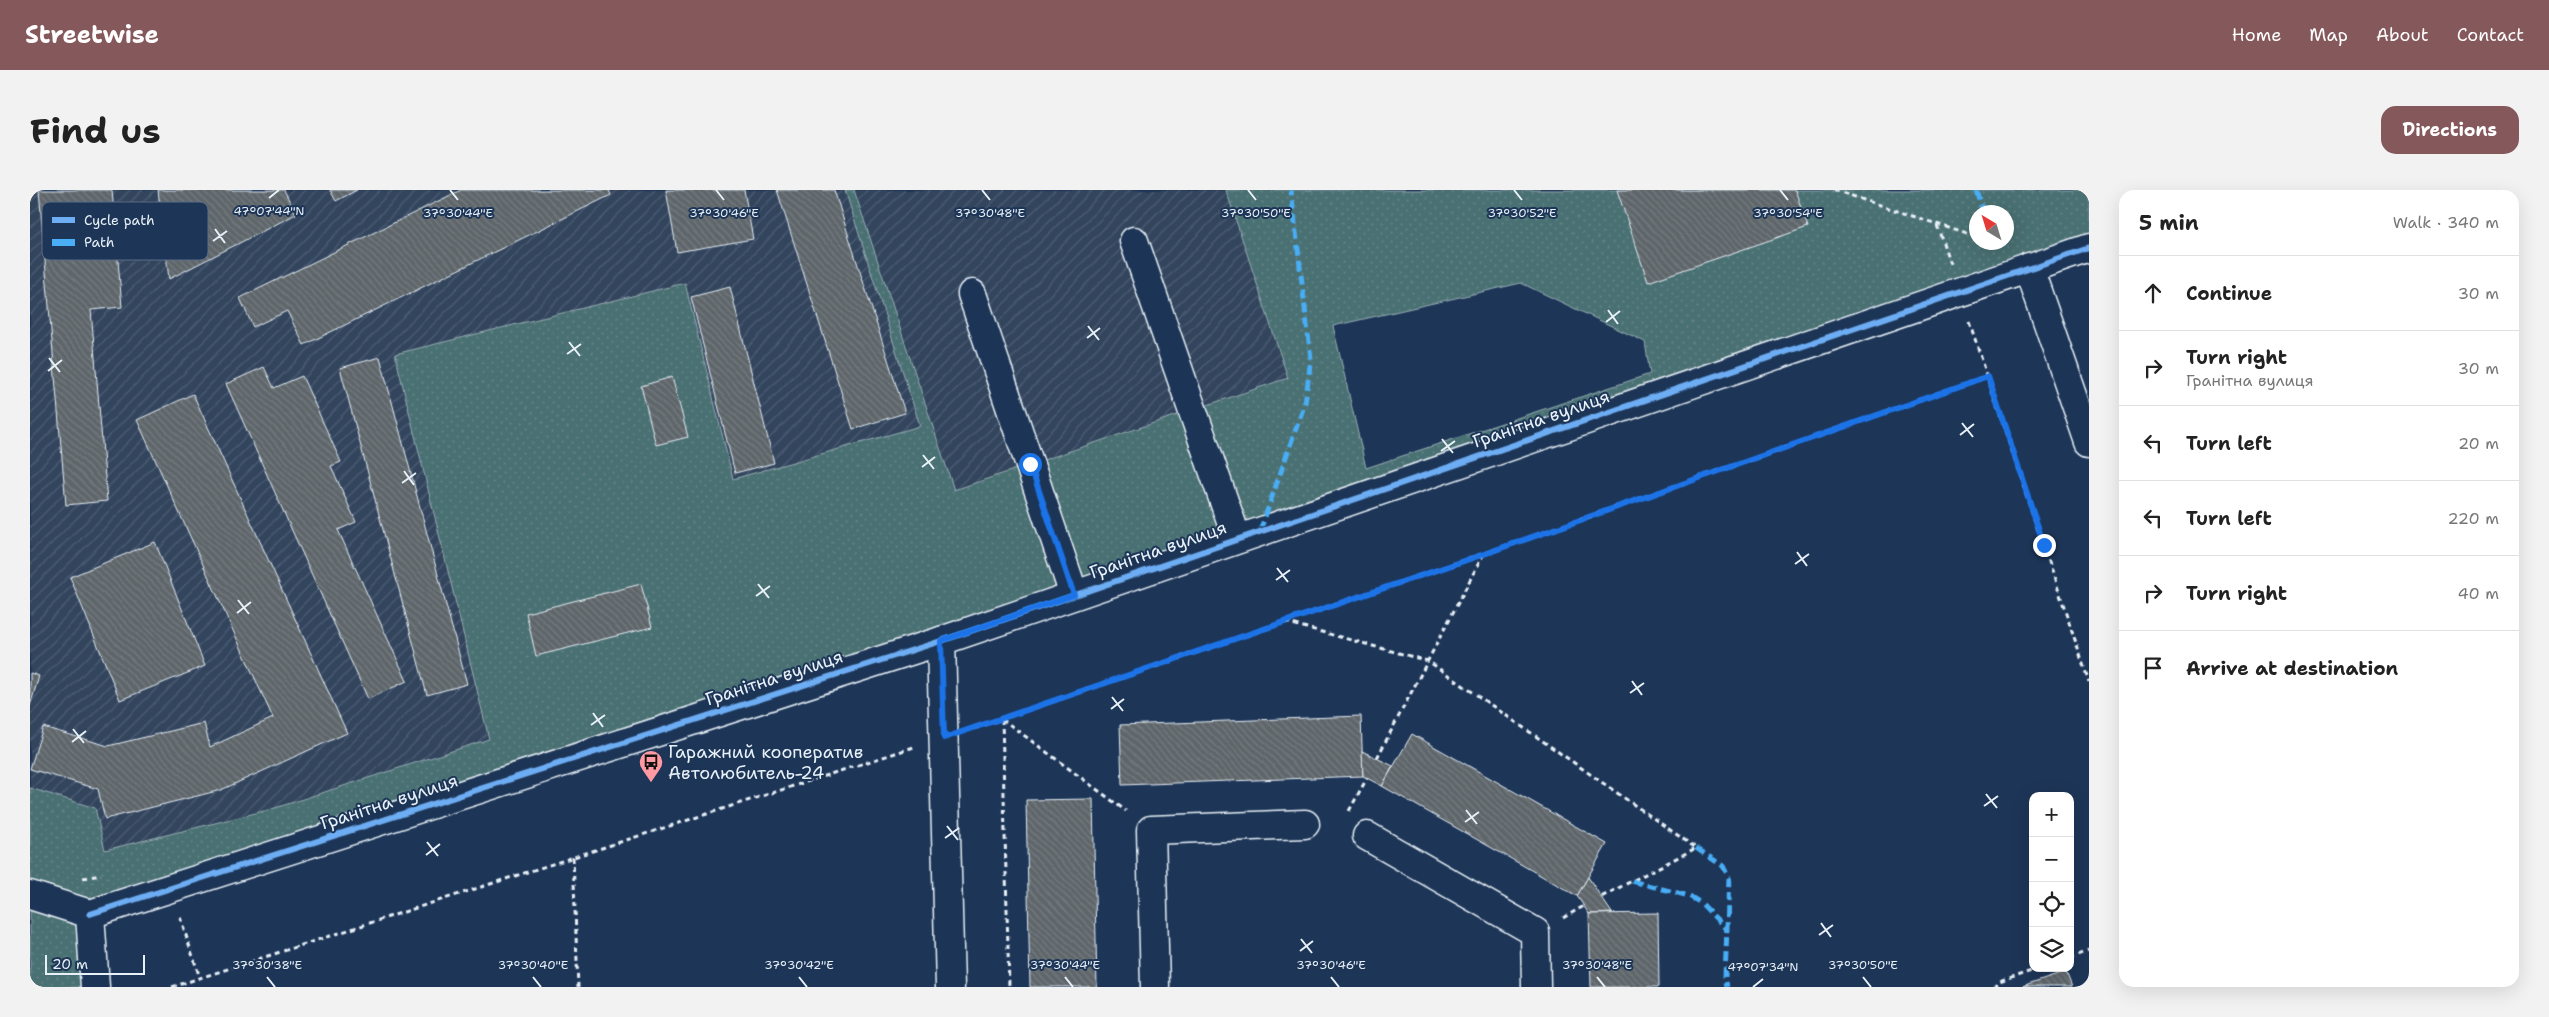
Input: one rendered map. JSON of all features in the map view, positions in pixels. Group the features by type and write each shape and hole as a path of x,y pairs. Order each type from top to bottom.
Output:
{"street":[{"path":"1134,241 1237,539"},
{"name":"Гранітна вулиця","path":"90,914 941,641 2089,248"},
{"path":"2030,268 2089,442"},
{"path":"972,294 1074,595"},
{"path":"941,641 950,987"},
{"path":"1155,987 1151,830 1305,824"},
{"path":"1367,836 1536,932 1536,987"},
{"path":"30,895 90,914 95,987"}],"path":[{"path":"1834,190 1969,235"},
{"path":"1937,224 1953,271"},
{"path":"1968,318 2089,682"},
{"path":"172,987 1002,719 1484,554 1988,376"},
{"path":"1377,758 1484,554"},
{"path":"1285,622 1428,661 1696,848 1601,897"},
{"path":"1002,719 1151,830"},
{"path":"1002,719 1009,987"},
{"path":"1347,815 1367,778"},
{"path":"573,857 578,987"},
{"path":"78,879 107,875"},
{"path":"171,888 200,978"},
{"path":"2074,957 2089,952"},
{"path":"1993,987 2002,981 2029,972"}],"shaded area":[{"path":"30,190 845,190 920,426 733,479 685,283 395,355 489,739 272,809 105,850 95,808 30,788"},
{"path":"854,190 1226,190 1288,378 954,490"}],"green space":[{"path":"845,190 854,190 954,490 1288,378 1226,190 2089,190 2089,248 90,914 83,987 30,987 30,788 95,808 105,850 272,809 489,739 395,354 685,283 733,479 920,426","holes":["1521,283 1645,342 1650,374 1366,468 1333,326"]}],"building":[{"path":"39,190 112,190 113,202 42,202 42,225"},
{"path":"158,190 284,190 296,214 208,259 208,202 159,202"},
{"path":"330,190 357,190 336,201"},
{"path":"461,190 609,190 611,195 304,345 287,311 253,327 240,298"},
{"path":"666,190 744,190 753,239 677,252"},
{"path":"777,190 834,190 905,413 853,429"},
{"path":"1617,190 1795,190 1808,227 1648,282"},
{"path":"45,260 118,260 122,307 91,310 107,501 66,505"},
{"path":"167,260 206,260 169,279"},
{"path":"730,287 774,463 735,473 691,297"},
{"path":"380,357 467,684 427,695 340,368"},
{"path":"264,367 274,388 302,376 341,462 331,466 356,522 338,530 407,681 368,699 226,384"},
{"path":"672,377 688,437 656,445 641,386"},
{"path":"193,394 347,733 221,790 105,819 98,789 30,769 43,727 108,746 204,723 210,747 273,718 137,420"},
{"path":"155,542 205,666 120,700 70,577"},
{"path":"641,584 652,627 536,656 526,613"},
{"path":"30,673 39,676 30,706"},
{"path":"1361,716 1363,776 1122,785 1120,725"},
{"path":"1412,734 1607,844 1577,896 1382,786"},
{"path":"1362,751 1393,766 1382,786 1363,776"},
{"path":"1093,799 1097,987 1030,987 1026,800"},
{"path":"1588,877 1612,913 1589,914 1577,896"},
{"path":"1658,913 1659,987 1591,987 1589,914"},
{"path":"2066,972 2072,987 2022,987"}],"marked path":[{"path":"1260,531 1305,403 1311,359 1291,190"},
{"path":"1976,190 1981,205"},
{"path":"1696,848 1723,866 1729,878 1725,977 1727,987"},
{"path":"1632,881 1689,896 1701,903 1727,930"}],"cycle path":[{"path":"90,914 941,641 2089,248"}],"place":[{"name":"Гаражний кооператив Автолюбитель-24","path":"651,783"}],"route":[{"path":"1030,464 1074,595 941,641 944,738 1484,554 1988,376 2044,545"}]}
